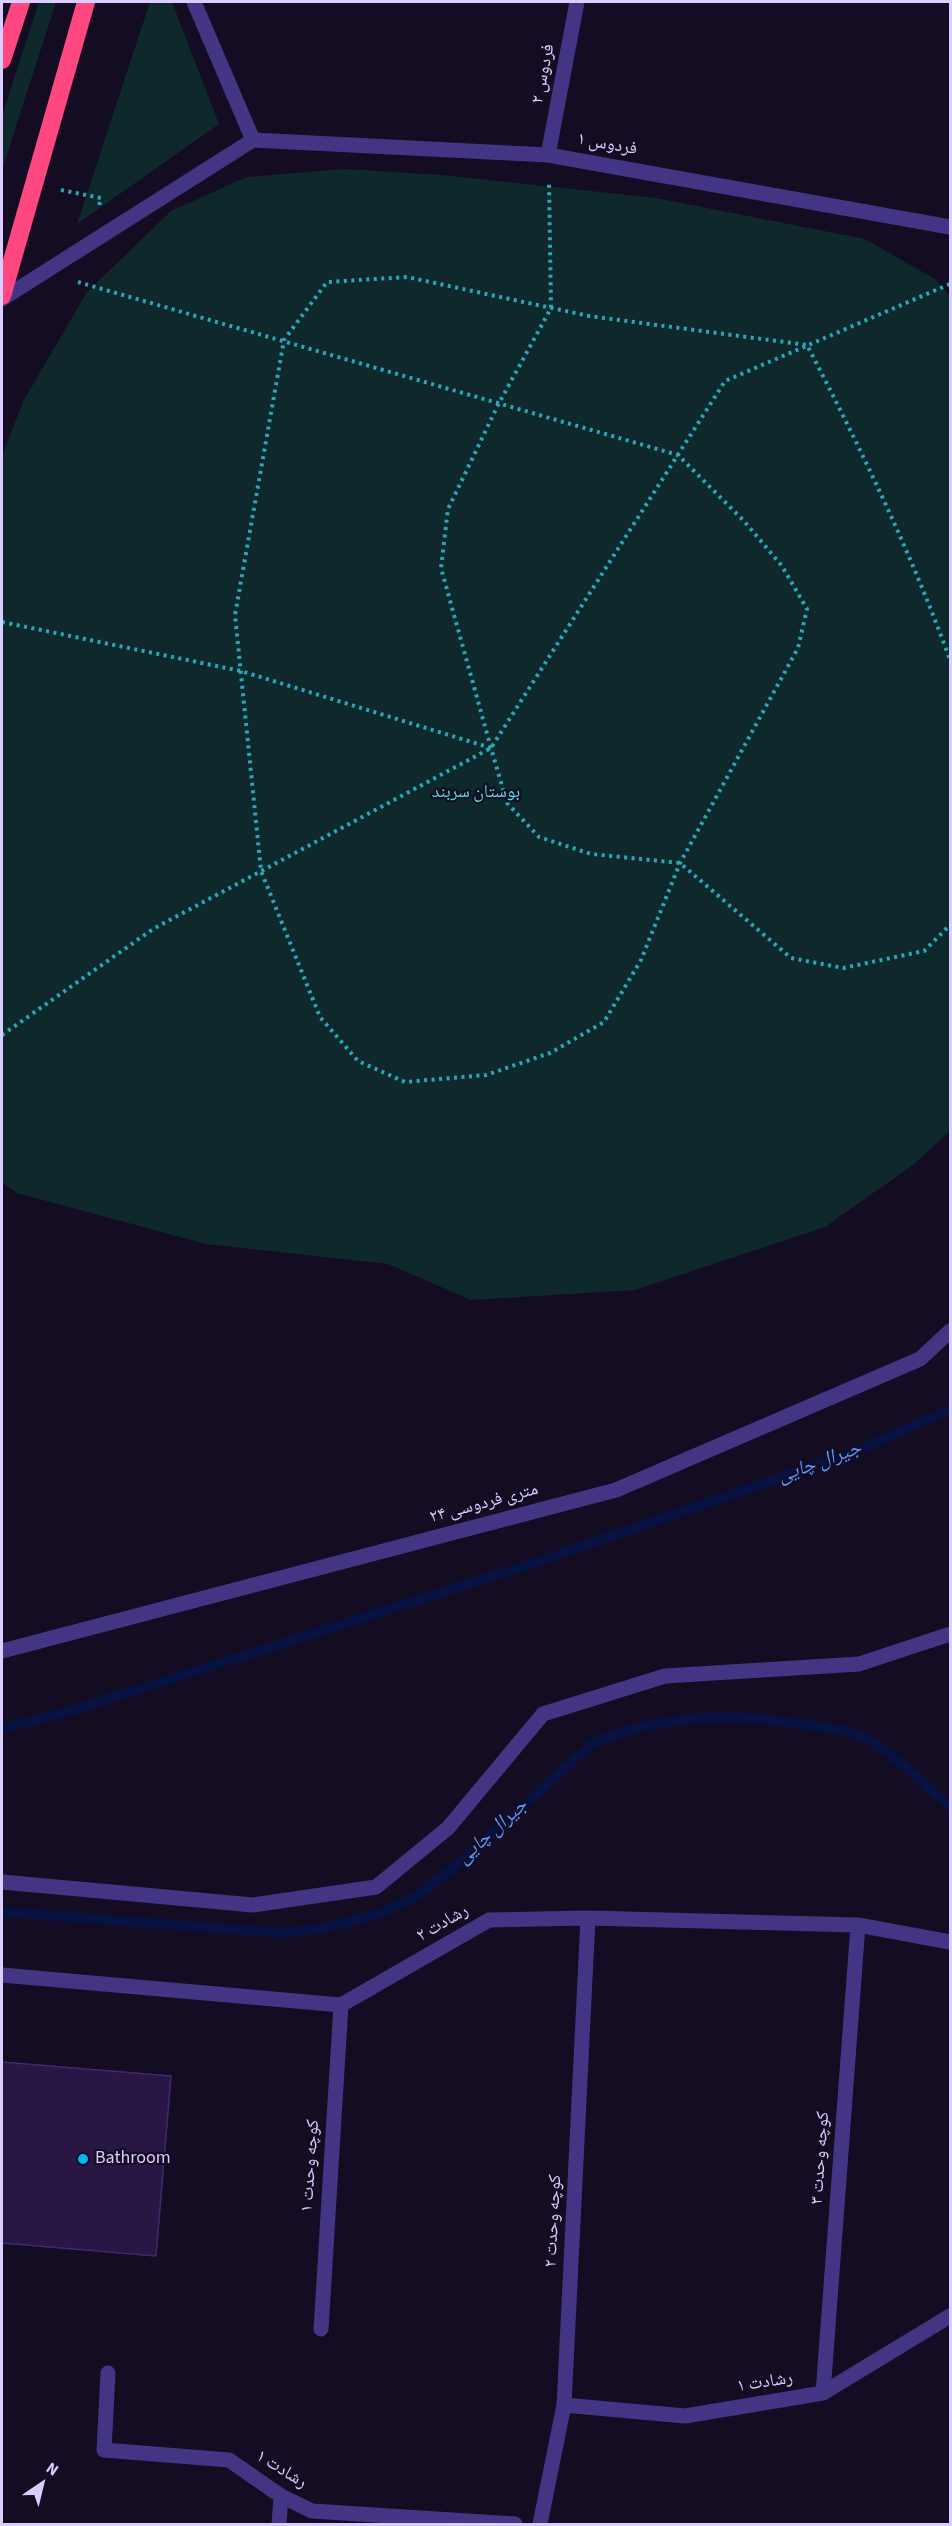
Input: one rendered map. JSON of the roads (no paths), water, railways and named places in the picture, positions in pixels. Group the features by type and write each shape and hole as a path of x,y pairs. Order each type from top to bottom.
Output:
{"highway":[{"path":"2,60 21,2"},
{"path":"2,297 86,2"}],"street":[{"path":"2,297 44,273 253,140 194,2"},
{"name":"فردوس ۲","path":"548,154 578,2"},
{"name":"فردوس ۱","path":"253,140 548,154 951,227"},
{"name":"۲۴ متری فردوسی","path":"2,1651 616,1490 920,1359 951,1331"},
{"path":"2,1882 253,1905 376,1887 448,1828 543,1714 665,1676 859,1664 951,1634"},
{"name":"رشادت ۲","path":"341,2005 489,1920 588,1918 858,1925 951,1942"},
{"name":"کوچه وحدت ۲","path":"540,2524 564,2405 588,1918"},
{"name":"کوچه وحدت ۳","path":"823,2393 858,1925"},
{"path":"2,1976 341,2005"},
{"name":"کوچه وحدت ۱","path":"321,2329 341,2005"},
{"name":"رشادت ۱","path":"564,2405 685,2416 823,2393 951,2316"},
{"name":"رشادت ۱","path":"108,2373 104,2450 229,2460 281,2496 312,2511 515,2524"},
{"path":"279,2524 281,2496"}],"waterway":[{"name":"جیرال چایی","path":"2,1729 73,1710 525,1566 857,1451 950,1409"},
{"name":"جیرال چایی","path":"2,1912 283,1933 325,1928 381,1913 415,1897 461,1862 593,1743 646,1726 699,1718 780,1721 853,1733 890,1755 950,1807"}],"place":[{"name":"Bathroom","path":"83,2159"}],"park label":[{"name":"بوستان سربند","path":"476,793"}]}
